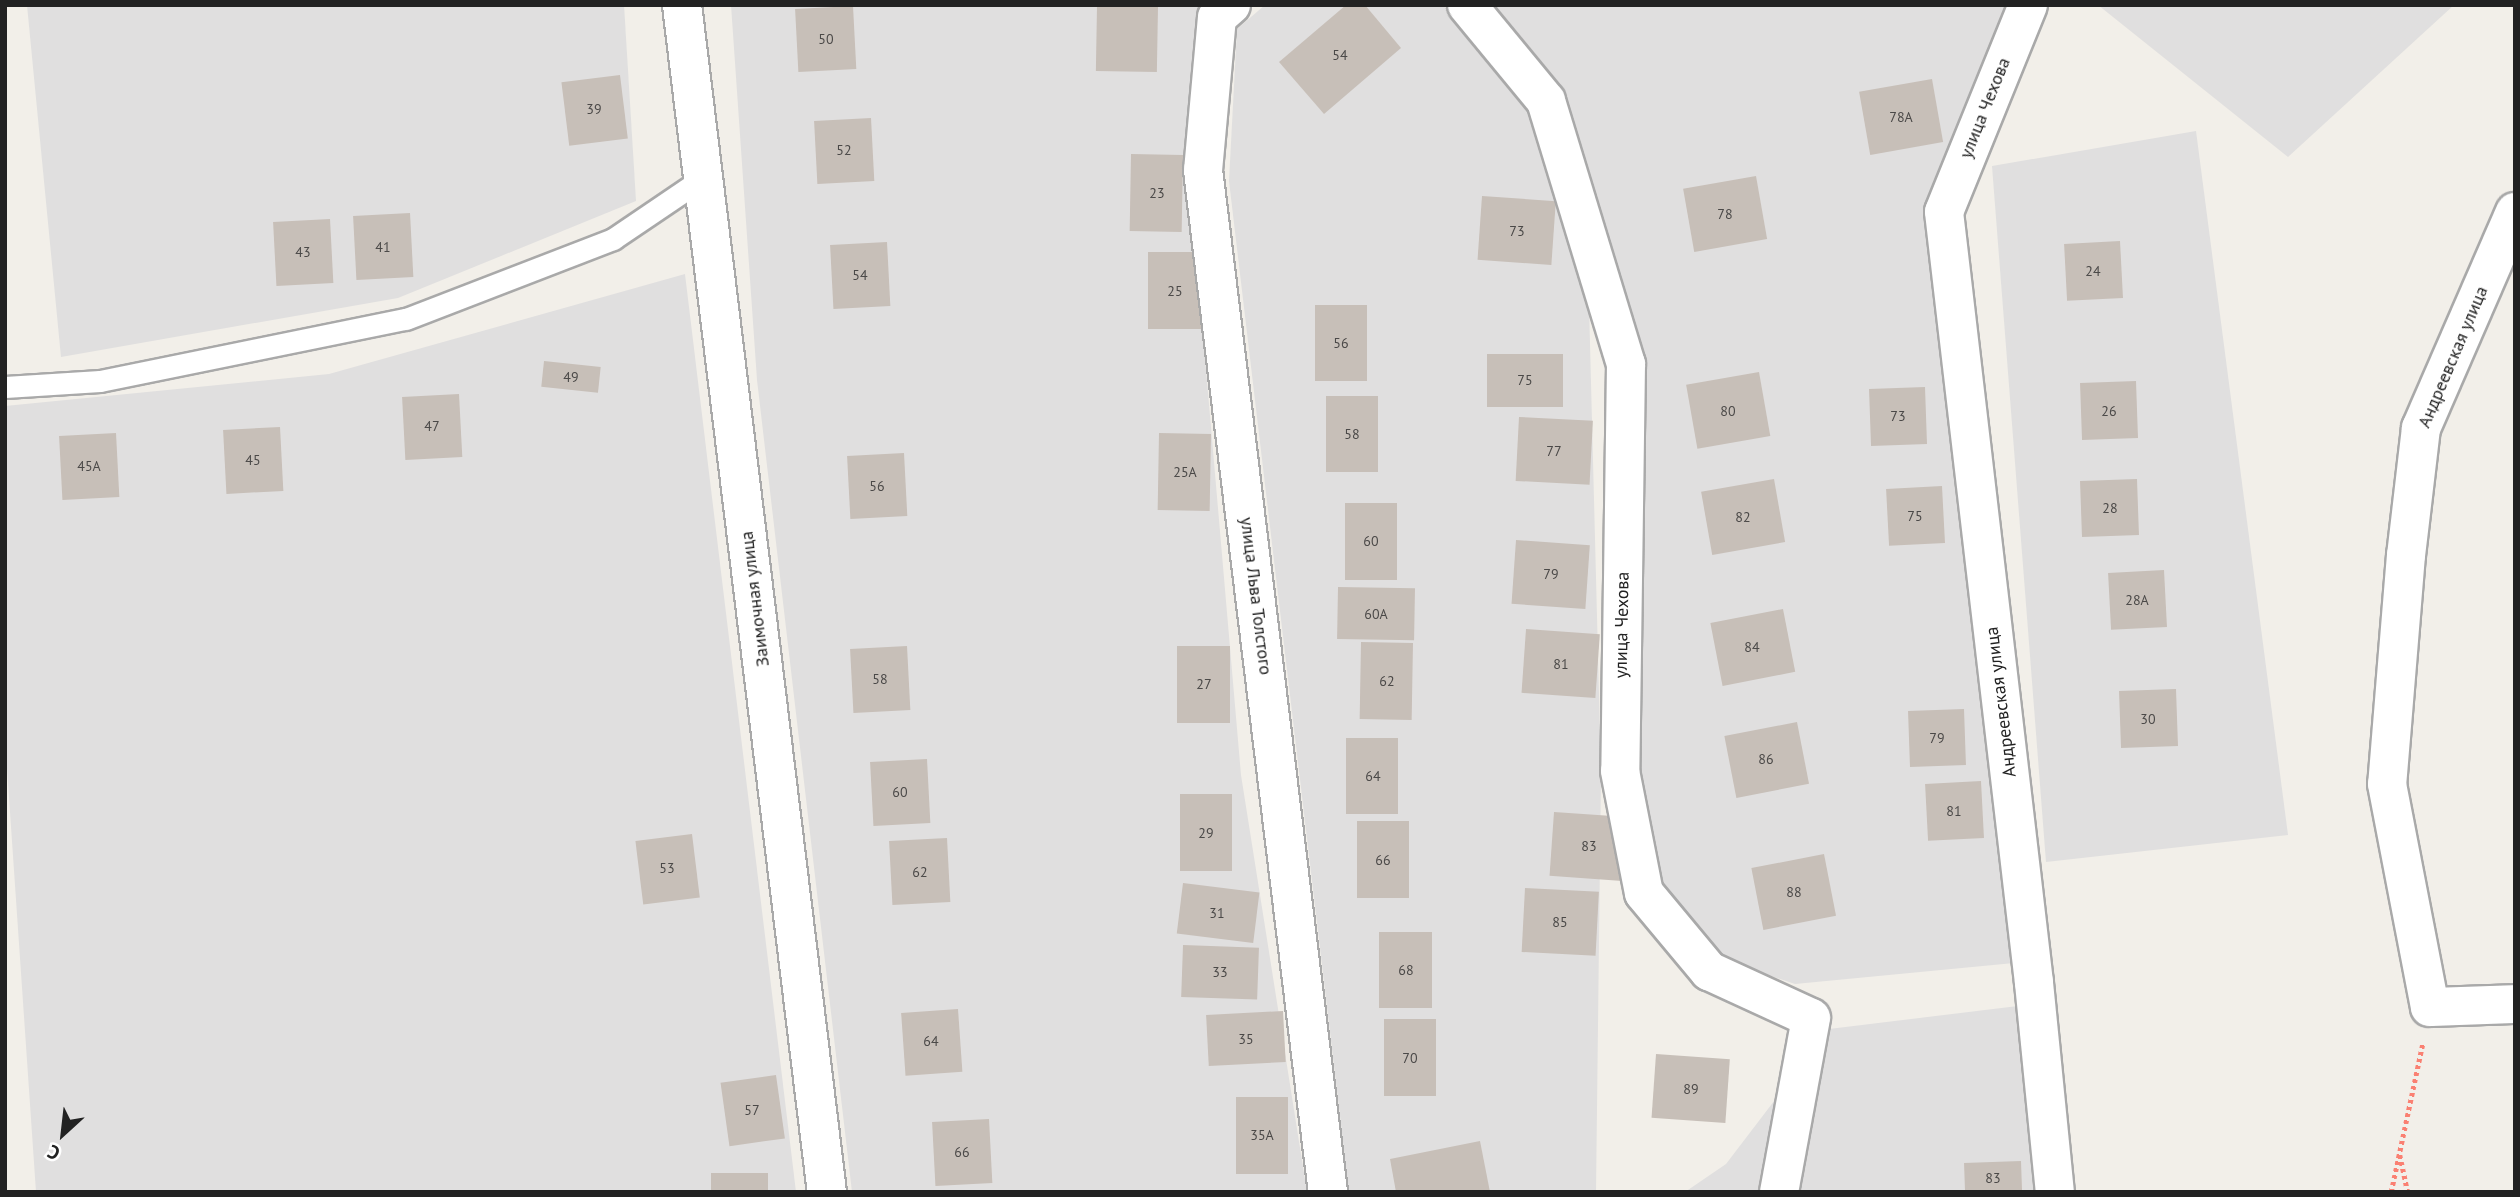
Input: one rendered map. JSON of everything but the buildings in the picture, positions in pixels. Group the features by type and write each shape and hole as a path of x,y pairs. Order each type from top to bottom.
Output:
{"street":[{"name":"Заимочная улица","path":"682,5 827,1192"},
{"name":"улица Льва Толстого","path":"1231,5 1217,17 1203,170 1328,1192"},
{"name":"улица Чехова","path":"1467,5 1546,101 1626,364 1620,771 1644,893 1709,971 1811,1018 1779,1192"},
{"name":"улица Чехова","path":"1944,212 2028,5"},
{"name":"Андреевская улица","path":"1944,212 2034,984 2055,1192"},
{"name":"Андреевская улица","path":"2430,1007 2387,784 2406,555 2421,428 2515,212"},
{"path":"2430,1007 2515,1004"}],"lane":[{"path":"5,387 100,381 406,319 613,240 703,178"}],"path":[{"path":"2391,1192 2430,1007"},
{"path":"2400,1151 2407,1192"}],"shaded area":[{"path":"27,5 624,5 636,201 398,298 61,357"},
{"path":"731,5 1198,5 1189,172 1241,775 1307,1192 852,1192 757,380"},
{"path":"1265,5 1443,5 1530,113 1589,305 1601,773 1596,1192 1349,1192 1229,181 1237,29"},
{"path":"1493,5 2011,5 1926,219 2014,963 1795,984 1717,958 1661,883 1639,768 1644,360 1555,88"},
{"path":"2098,5 2454,5 2288,157"},
{"path":"2196,131 2288,835 2046,862 1992,166"},
{"path":"685,274 796,1192 36,1192 5,739 5,406 329,374"},
{"path":"2026,1005 2044,1192 1685,1192 1726,1164 1829,1029"}]}
